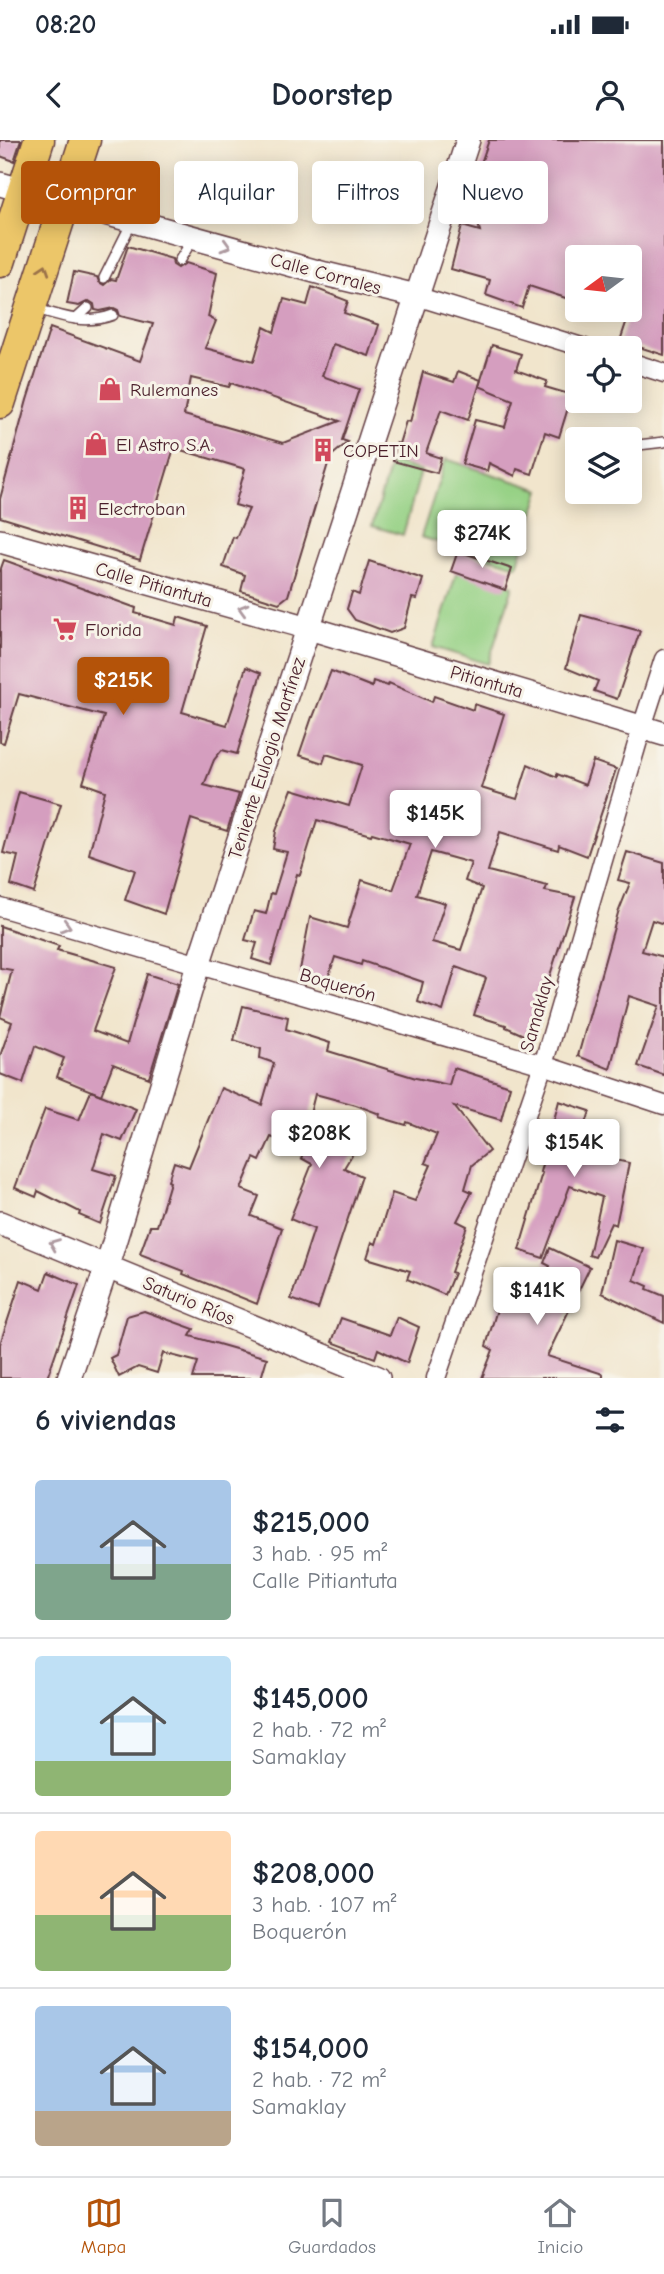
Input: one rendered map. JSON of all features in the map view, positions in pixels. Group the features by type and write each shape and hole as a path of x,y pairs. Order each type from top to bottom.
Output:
{"highway":[{"path":"0,262 12,187 38,140"},
{"path":"78,161 85,140"},
{"path":"0,403 59,224"}],"street":[{"name":"Teniente Eulogio Martínez","path":"69,1378 107,1266 198,965 468,140"},
{"name":"Calle Corrales","path":"148,224 325,274 416,296 565,342"},
{"path":"642,366 664,373"},
{"name":"Calle Pitiantuta","path":"0,541 309,628"},
{"name":"Pitiantuta","path":"309,628 664,734"},
{"name":"Samaklay","path":"436,1378 543,1066 664,659"},
{"name":"Boquerón","path":"0,907 543,1066 664,1105"},
{"name":"Saturio Ríos","path":"0,1223 378,1378"}],"lane":[{"path":"104,278 131,224"},
{"path":"179,261 195,237"},
{"path":"32,307 76,319 98,320 113,315"},
{"path":"76,319 88,308"},
{"path":"642,445 664,442"}],"green space":[{"path":"446,459 541,490 517,566 421,537"},
{"path":"391,462 421,471 403,535 372,526"},
{"path":"458,568 513,586 488,664 433,647"}],"building":[{"path":"0,140 21,140 14,161 0,156"},
{"path":"489,140 664,140 664,355 642,348 642,336 622,336 626,322 642,322 642,245 565,245 565,298 529,286 522,308 486,295 490,280 451,269 462,226 480,231 478,224 548,224 548,161 482,161"},
{"path":"128,246 172,259 173,265 178,268 186,263 217,273 208,317 216,321 205,348 254,361 264,327 274,332 284,299 307,305 312,287 348,301 344,313 379,325 369,356 333,344 322,376 359,389 342,440 348,442 330,457 288,596 279,603 241,591 245,575 223,567 233,537 236,538 249,509 235,505 245,469 174,448 140,560 0,517 0,499 50,328 140,361 153,324 120,316 114,308 95,310 94,304 89,301 79,306 67,304 74,272 97,277 104,285 111,279 116,280","holes":["191,378 229,387 231,383 340,421 283,443 184,415"]},
{"path":"492,345 521,354 516,370 547,381 545,387 565,393 566,413 559,437 545,432 532,474 517,469 515,476 489,463 487,471 462,464 475,420 505,427 513,400 479,386"},
{"path":"458,371 481,380 468,420 441,410 426,453 441,458 437,473 393,461 396,443 399,444 406,421 410,422 423,372 454,382"},
{"path":"458,551 512,569 505,590 451,571"},
{"path":"4,560 136,608 135,613 176,625 178,617 207,626 182,712 227,725 246,667 261,673 237,754 222,750 214,760 204,785 239,794 227,831 191,819 164,914 125,900 135,870 89,854 105,791 83,783 104,716 19,694 4,743 0,742 0,571"},
{"path":"369,561 423,579 417,599 412,598 404,628 390,633 355,620 347,609 352,592 359,595"},
{"path":"581,615 640,631 617,699 594,691 598,681 566,668"},
{"path":"331,671 372,687 373,681 388,686 389,683 432,702 434,696 473,710 474,704 504,714 481,788 517,799 528,764 557,777 557,774 585,785 593,761 616,769 587,856 559,845 558,850 500,832 488,871 547,886 545,891 575,897 530,1038 506,1025 474,1015 486,978 456,967 443,1011 418,1002 423,982 362,961 361,965 335,957 326,985 299,975 310,917 347,928 362,880 393,890 410,844 372,833 371,835 317,820 300,875 297,874 271,965 252,959 257,943 245,940 254,911 266,914 271,893 274,894 287,852 273,849 276,831 292,789 349,806 362,765 326,754 323,763 299,755","holes":["431,852 471,863 465,881 482,888 461,950 432,942 445,903 417,895"]},
{"path":"19,792 61,804 34,893 11,885 18,856 3,853"},
{"path":"627,852 664,863 664,924 652,920 642,951 664,957 664,1075 638,1066 659,1006 629,996 610,1069 578,1056 618,913 630,883 618,880"},
{"path":"0,926 59,946 57,950 116,967 93,1031 127,1044 147,974 178,984 149,1078 113,1064 101,1095 57,1077 64,1058 35,1046 23,1083 0,1074 0,1056 12,1022 0,1017 12,970 0,968"},
{"path":"243,1006 288,1017 286,1029 330,1043 328,1051 416,1078 449,1085 454,1068 510,1086 501,1120 454,1106 489,1151 472,1165 465,1189 472,1192 457,1221 467,1226 445,1295 407,1279 410,1271 367,1258 372,1242 376,1244 392,1193 415,1201 431,1165 425,1163 437,1134 407,1122 406,1125 379,1117 380,1114 356,1105 315,1094 307,1126 314,1129 313,1136 353,1153 344,1168 362,1176 318,1309 291,1299 314,1229 290,1219 312,1164 301,1158 305,1150 271,1137 260,1161 254,1158 241,1189 259,1196 251,1216 282,1228 257,1304 140,1254 150,1226 157,1226 174,1162 189,1167 221,1088 262,1105 274,1063 260,1058 261,1049 234,1040"},
{"path":"91,1091 136,1109 122,1141 104,1134 93,1169 116,1176 100,1224 38,1191 36,1197 15,1188 45,1109 79,1120"},
{"path":"559,1101 590,1111 585,1127 603,1132 601,1142 611,1146 607,1158 629,1163 616,1225 611,1223 595,1257 589,1255 602,1197 570,1186 543,1258 519,1250 542,1173 540,1172"},
{"path":"614,1240 644,1249 634,1280 664,1296 664,1323 602,1293"},
{"path":"550,1248 590,1267 547,1356 603,1374 603,1378 482,1378 493,1350 486,1346 501,1296 532,1308 550,1266 544,1263"},
{"path":"48,1272 79,1285 47,1378 0,1378 0,1344 21,1280 42,1289"},
{"path":"144,1311 194,1329 190,1336 267,1358 261,1378 193,1378 198,1362 163,1353 157,1373 138,1367 119,1377 110,1358 116,1355 127,1316"},
{"path":"397,1317 419,1327 407,1363 378,1349 375,1358 332,1342 341,1318 390,1335"}],"place":[{"name":"Rulemanes","path":"110,389"},
{"name":"El Astro S.A.","path":"96,444"},
{"name":"COPETIN","path":"323,450"},
{"name":"Electroban","path":"78,508"},
{"name":"Florida","path":"65,629"}]}
